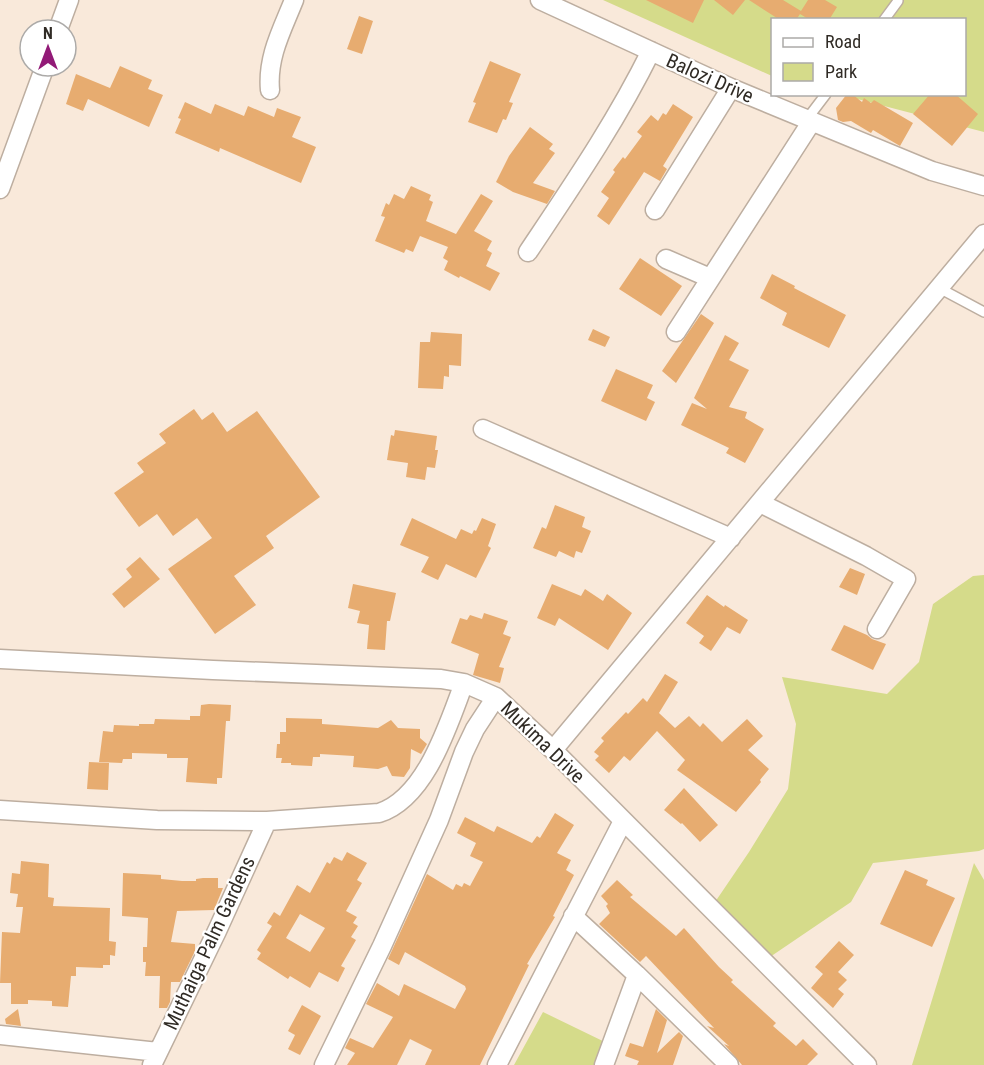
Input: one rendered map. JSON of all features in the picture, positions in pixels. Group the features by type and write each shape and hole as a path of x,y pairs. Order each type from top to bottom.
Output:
{"street":[{"path":"62,18 69,0"},
{"path":"270,90 269,75 272,54 294,0"},
{"name":"Balozi Drive","path":"540,0 731,87 932,171 984,186"},
{"path":"528,252 628,97 651,51"},
{"path":"0,189 41,78"},
{"path":"655,210 731,87"},
{"path":"676,332 810,120"},
{"path":"553,750 984,234"},
{"path":"666,259 710,278"},
{"path":"483,429 731,538"},
{"path":"760,503 866,556 906,579 877,629"},
{"name":"Mukima Drive","path":"0,659 432,679 464,683 496,697 553,750 867,1065"},
{"path":"0,810 157,820 267,822 379,813 392,809 402,800 431,764 444,738 464,683"},
{"path":"324,1065 434,830 464,752 475,729 496,697"},
{"path":"497,1065 623,821"},
{"name":"Muthaiga Palm Gardens","path":"155,1058 267,822"},
{"path":"573,916 729,1065"},
{"path":"604,1065 637,975"},
{"path":"0,1035 155,1058"}],"lane":[{"path":"885,18 898,1"},
{"path":"810,120 825,96"},
{"path":"939,288 984,312"}],"green space":[{"path":"603,0 984,0 984,132 846,96 966,96 966,18 771,18 771,76"},
{"path":"984,575 984,849 873,863 851,902 767,959 711,908 788,789 796,724 782,677 887,694 919,662 933,604 973,576"},
{"path":"974,863 984,880 984,1065 912,1065"},
{"path":"543,1012 611,1045 603,1065 514,1065"}],"building":[{"path":"646,0 704,0 693,23"},
{"path":"714,0 745,0 733,15"},
{"path":"749,0 783,0 801,11 808,0 825,0 837,7 830,18 807,18 800,14 797,18 777,18"},
{"path":"359,16 373,21 362,54 347,49"},
{"path":"490,61 521,74 509,102 513,103 506,120 503,119 497,133 468,122 476,103 473,102"},
{"path":"120,66 152,80 148,89 163,95 149,127 88,99 83,111 66,104 75,78 78,78 78,75 110,88"},
{"path":"845,96 854,96 862,102 864,98 871,103 874,100 913,123 900,146 873,130 871,133 851,121 838,120 836,108"},
{"path":"928,96 957,96 978,114 952,146 913,114"},
{"path":"185,102 211,114 215,104 244,116 248,106 274,117 277,108 301,117 292,137 316,147 301,183 220,148 219,152 175,133"},
{"path":"673,104 693,117 663,166 667,169 660,181 644,172 609,225 597,216 609,198 601,192 615,172 613,170 623,157 625,159 642,136 637,132 651,115 658,121 663,113 666,115"},
{"path":"530,127 553,144 549,149 555,153 533,183 555,191 547,204 513,192 496,182 509,156"},
{"path":"411,186 431,195 429,200 433,202 426,221 456,234 481,194 493,201 474,231 492,241 487,250 492,253 486,266 500,273 490,291 444,270 448,261 443,258 448,247 420,236 413,252 406,249 404,253 375,241 385,217 381,216 386,203 389,205 394,194 404,199"},
{"path":"640,258 682,286 661,316 619,289"},
{"path":"772,274 846,315 829,348 782,325 787,313 760,298"},
{"path":"701,314 714,323 676,383 662,371"},
{"path":"593,329 610,337 605,347 588,340"},
{"path":"431,332 462,334 461,366 449,365 449,377 444,376 443,389 418,388 420,342 430,342"},
{"path":"725,335 739,343 729,360 749,370 729,407 747,412 745,418 764,429 745,463 726,453 729,448 681,425 692,403 707,409 694,398"},
{"path":"616,369 653,385 647,398 655,402 646,421 601,401"},
{"path":"194,409 202,420 213,412 227,432 257,411 320,497 266,536 274,548 234,576 256,605 215,634 168,569 212,538 197,518 173,536 157,514 139,527 114,493 144,472 137,463 166,443 159,434"},
{"path":"395,430 437,436 435,450 438,450 435,468 427,467 425,480 406,477 408,463 387,460 391,435 394,436"},
{"path":"555,505 585,517 582,527 591,531 582,553 576,551 574,558 559,551 556,557 533,548 542,527 546,529"},
{"path":"412,518 456,539 461,529 472,534 474,530 476,531 482,518 496,524 488,546 491,548 476,578 446,564 438,580 421,572 429,557 400,545"},
{"path":"140,557 160,579 124,608 112,594 132,577 126,569"},
{"path":"850,568 865,574 857,595 839,587"},
{"path":"353,584 396,593 390,621 387,621 385,650 367,649 369,625 357,623 360,611 348,608"},
{"path":"552,584 581,596 585,589 603,601 607,594 632,613 608,650 559,618 555,626 537,618"},
{"path":"707,595 748,620 740,634 727,627 711,651 699,643 704,636 686,623"},
{"path":"484,613 508,621 503,634 511,637 499,667 504,668 500,683 473,675 479,654 451,643 460,618 467,620 470,615 482,619"},
{"path":"844,625 886,644 873,670 831,650"},
{"path":"665,674 678,682 659,713 675,728 689,716 700,727 703,723 722,742 747,719 763,736 748,750 769,769 736,812 677,770 685,760 657,731 630,761 624,756 609,773 595,760 599,756 594,752 604,741 601,738 643,698 647,702"},
{"path":"201,705 231,705 230,721 226,721 222,778 217,778 217,784 186,782 188,758 167,758 167,754 132,753 132,759 123,759 122,763 99,762 103,731 113,732 114,725 154,724 155,719 190,720 190,716 200,716"},
{"path":"286,718 322,719 322,724 378,728 391,720 398,728 420,729 420,738 427,744 421,754 411,749 410,768 404,777 392,776 387,766 378,769 353,767 354,756 320,754 320,757 313,757 312,766 291,765 291,763 281,763 282,758 276,758 277,744 280,744 280,732 286,732"},
{"path":"89,762 109,763 108,790 87,789"},
{"path":"684,788 718,825 700,842 682,823 664,810"},
{"path":"555,813 574,825 557,853 571,860 566,870 574,875 553,916 555,917 527,964 529,965 480,1065 425,1065 432,1050 410,1039 397,1065 347,1065 355,1053 345,1048 350,1038 373,1048 393,1017 366,1004 377,983 399,996 404,984 455,1009 466,989 465,986 405,952 399,965 388,959 427,874 453,890 456,884 462,887 464,883 470,886 483,862 470,856 476,843 457,833 465,817 494,832 497,826 532,843 537,836 540,838"},
{"path":"347,852 367,863 357,880 362,883 346,911 357,917 353,923 358,926 351,937 356,940 341,966 345,968 338,982 319,972 310,988 290,976 288,979 257,959 261,953 257,950 272,926 267,923 274,912 280,916 297,885 310,893 327,862 330,864 334,857 342,861","holes":["300,914 325,928 310,952 286,938"]},
{"path":"21,861 49,864 48,897 54,898 53,906 110,908 109,941 116,942 115,956 110,955 110,965 103,965 103,968 76,967 76,976 71,976 68,1007 52,1006 52,1001 28,1000 28,1004 11,1004 11,983 0,983 2,932 20,933 23,907 16,907 18,894 10,893 12,873 20,874"},
{"path":"905,870 928,880 926,885 955,898 932,947 880,924"},
{"path":"123,873 161,875 161,879 182,881 218,878 218,888 223,888 214,910 177,911 171,942 195,944 195,951 180,982 171,982 170,1002 167,1008 159,1008 160,976 145,976 146,962 143,962 143,947 147,947 148,918 122,916"},
{"path":"617,880 633,895 630,897 676,936 684,928 733,980 731,982 776,1023 773,1026 796,1046 803,1039 818,1054 807,1065 742,1065 724,1044 729,1046 707,1026 714,1028 646,956 640,962 599,924 610,913 606,906 608,904 601,896"},
{"path":"839,941 854,955 838,972 847,980 838,989 844,994 833,1008 811,988 823,974 815,967"},
{"path":"302,1005 321,1016 300,1055 288,1049 295,1035 288,1031"},
{"path":"18,1009 21,1026 6,1024 5,1019"},
{"path":"656,1009 667,1020 657,1053 679,1032 683,1036 673,1065 637,1065 639,1061 625,1056 630,1043 643,1047"}]}
